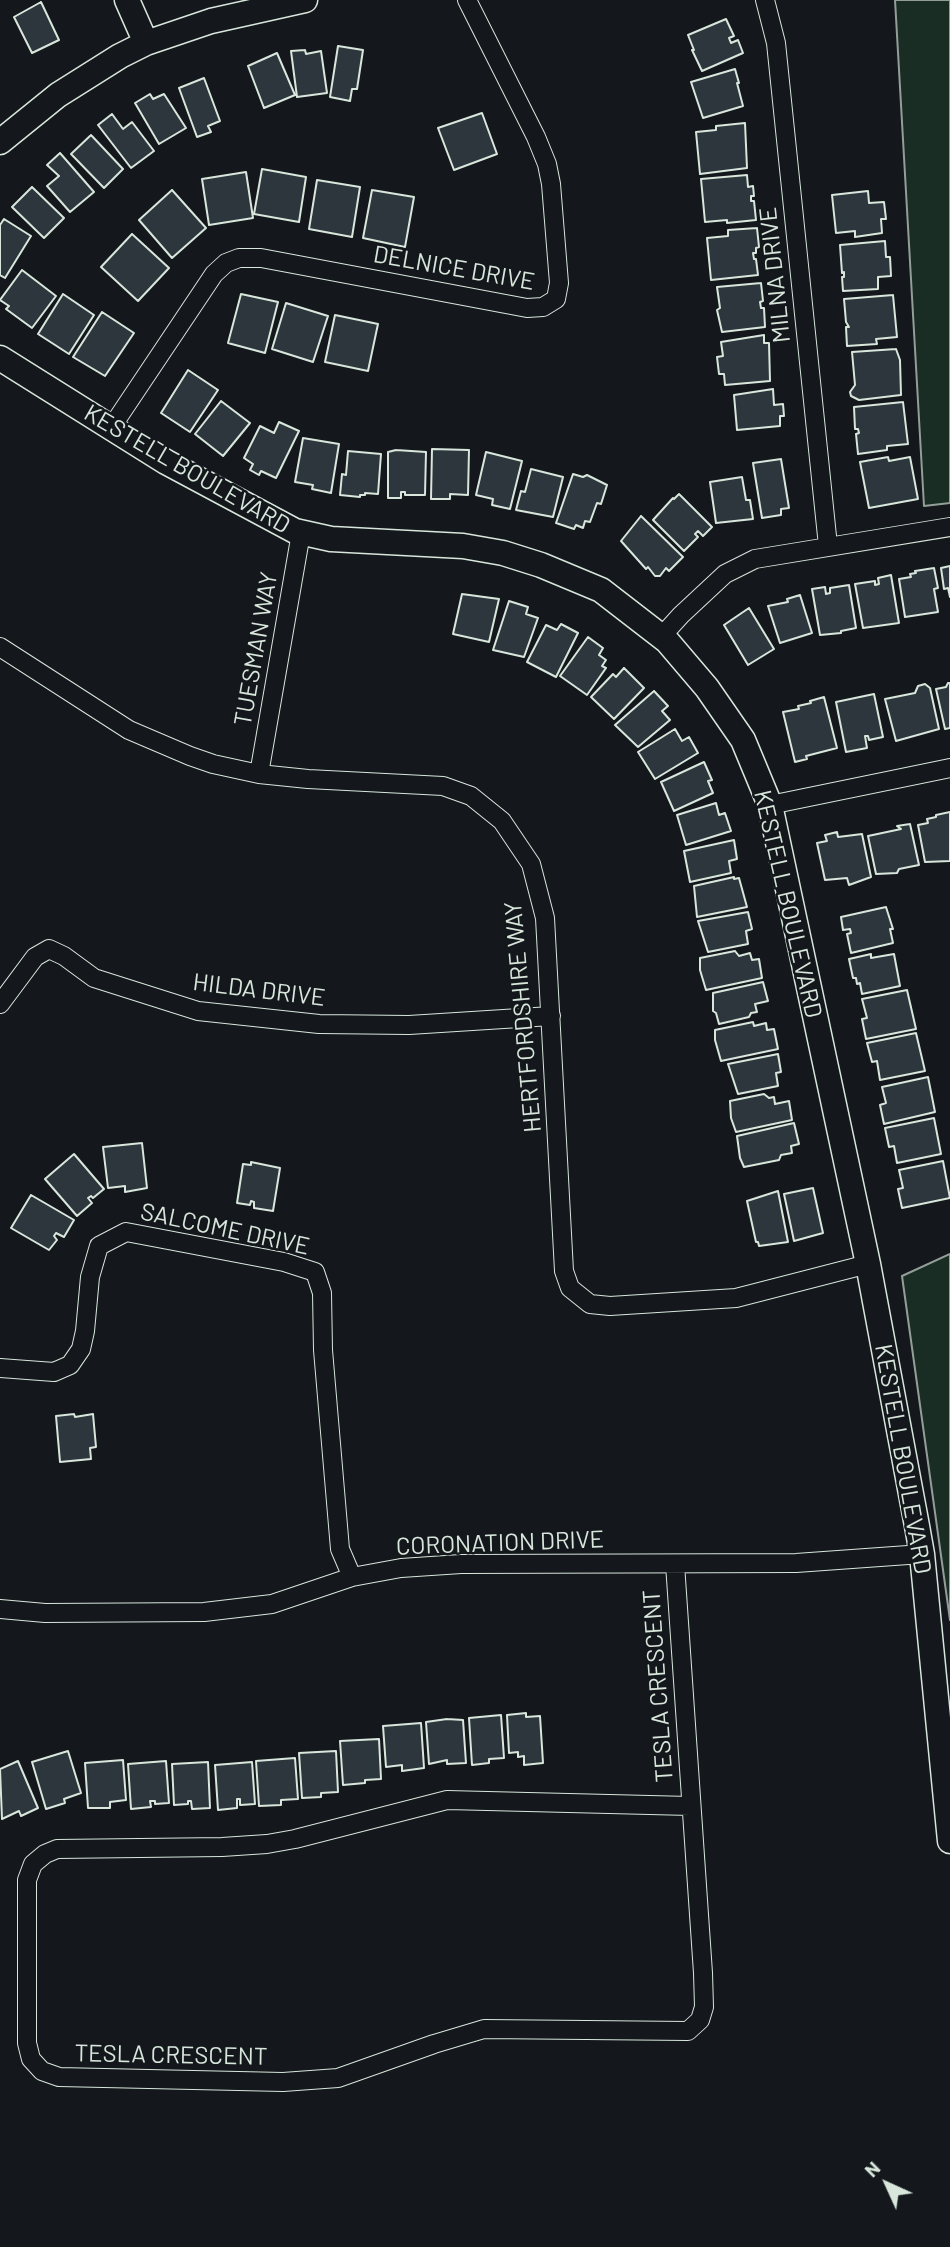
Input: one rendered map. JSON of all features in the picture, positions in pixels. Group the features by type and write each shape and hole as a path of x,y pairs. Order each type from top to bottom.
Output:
{"street":[{"path":"127,0 146,43"},
{"path":"0,142 58,94 146,43 211,21 305,0"},
{"name":"DELNICE DRIVE","path":"111,428 214,274 226,263 239,258 261,258 527,308 543,307 556,299 559,283 547,164 467,0"},
{"name":"MILNA DRIVE","path":"765,0 776,43 828,547"},
{"name":"KESTELL BOULEVARD","path":"0,358 218,491 300,533 331,539 463,546 503,553 541,565 601,590 661,637 708,688 743,740 770,805 868,1264 922,1554 950,1841"},
{"path":"661,637 715,584 738,566 755,559 950,527"},
{"name":"TUESMAN WAY","path":"258,774 300,533"},
{"name":"HERTFORDSHIRE WAY","path":"0,647 129,730 213,764 258,774 308,779 443,786 471,796 502,821 531,864 544,918 564,1271 570,1287 590,1304 610,1306 736,1298 868,1264"},
{"path":"770,805 950,768"},
{"name":"HILDA DRIVE","path":"0,1004 35,957 49,949 64,956 94,978 198,1011 319,1024 384,1025 551,1016"},
{"name":"SALCOME DRIVE","path":"0,1368 54,1371 70,1365 81,1349 90,1277 99,1246 127,1232 284,1262 315,1272 322,1293 323,1350 340,1549 352,1577"},
{"name":"CORONATION DRIVE","path":"0,1609 45,1613 204,1612 272,1604 352,1577 401,1568 461,1564 796,1563 922,1554"},
{"name":"TESLA CRESCENT","path":"675,1563 704,2007 700,2020 688,2031 484,2029 434,2043 338,2078 283,2082 59,2077 42,2071 32,2059 27,2043 27,1880 33,1864 45,1854 57,1849 267,1844 447,1800 690,1806"}],"green space":[{"path":"895,0 950,0 950,503 924,506"},
{"path":"950,1254 950,1620 902,1276"}],"building":[{"path":"41,2 59,40 32,53 14,17"},
{"path":"726,19 734,36 729,38 731,43 738,40 743,53 702,71 688,35"},
{"path":"338,46 363,50 357,89 352,89 350,101 330,97"},
{"path":"305,50 306,54 321,51 327,93 297,97 291,51"},
{"path":"277,53 295,95 264,108 248,66"},
{"path":"735,69 743,106 703,118 691,82"},
{"path":"204,78 220,121 208,126 211,132 197,137 179,88"},
{"path":"150,94 153,99 164,94 186,128 159,144 135,103"},
{"path":"482,113 497,154 454,170 438,128"},
{"path":"112,114 123,129 132,122 154,151 131,168 98,125"},
{"path":"745,123 747,168 700,174 696,132 716,130 716,126"},
{"path":"91,135 123,169 104,188 71,154"},
{"path":"60,153 94,192 70,212 47,186 59,176 47,165"},
{"path":"262,169 306,177 299,222 254,214"},
{"path":"246,172 253,218 209,225 202,179"},
{"path":"747,175 748,187 753,186 754,196 751,196 751,201 754,201 756,220 705,222 701,179"},
{"path":"317,180 360,187 352,237 309,229"},
{"path":"32,187 64,218 44,238 12,207"},
{"path":"172,190 206,228 172,258 139,220"},
{"path":"372,190 414,197 405,247 363,238"},
{"path":"868,191 869,203 884,202 886,219 881,219 882,233 855,237 855,231 836,233 832,195"},
{"path":"4,219 31,236 5,278 0,275 0,225"},
{"path":"757,228 759,247 756,248 756,253 753,253 758,275 711,280 707,238 728,236 728,230"},
{"path":"132,234 169,268 138,301 101,267"},
{"path":"885,241 886,257 890,257 891,276 878,277 878,289 843,291 844,272 842,273 840,245"},
{"path":"22,270 56,296 32,328 6,309 9,306 0,300"},
{"path":"761,283 763,301 760,302 761,308 764,308 765,327 722,332 717,310 720,308 717,287"},
{"path":"63,294 94,315 69,354 38,334"},
{"path":"241,294 278,302 265,353 228,343"},
{"path":"893,295 897,337 876,339 877,344 847,346 846,327 849,327 844,299"},
{"path":"286,303 328,316 313,362 272,349"},
{"path":"102,312 134,333 105,376 73,357"},
{"path":"335,315 378,324 368,371 325,362"},
{"path":"764,335 764,343 769,343 770,381 725,385 724,374 719,374 717,357 723,356 721,342"},
{"path":"896,349 900,360 901,395 859,400 851,396 850,392 855,385 852,352"},
{"path":"188,370 218,390 190,432 161,413"},
{"path":"773,389 774,405 783,404 784,416 780,416 780,426 737,430 734,395"},
{"path":"221,401 250,423 223,456 195,434"},
{"path":"903,402 908,444 887,446 887,450 858,454 856,434 859,433 858,429 855,429 854,407"},
{"path":"279,422 299,431 276,478 261,471 259,475 250,470 253,464 244,458 260,426 274,433"},
{"path":"303,438 339,444 331,493 312,489 313,485 295,482"},
{"path":"432,449 469,450 468,495 450,494 450,499 431,499"},
{"path":"348,451 381,454 378,494 365,493 360,497 340,495 342,474 346,475"},
{"path":"388,452 426,452 425,495 405,495 405,492 401,492 401,498 388,498"},
{"path":"486,452 522,461 510,509 492,505 493,499 476,495"},
{"path":"888,457 889,461 910,457 918,499 869,508 860,462"},
{"path":"781,459 789,508 781,509 781,515 762,518 753,463"},
{"path":"531,469 563,477 553,517 516,510 521,491 525,492"},
{"path":"573,474 583,477 587,475 607,485 601,504 597,503 590,522 585,521 583,528 576,525 574,529 556,523"},
{"path":"742,477 753,519 716,523 710,482"},
{"path":"679,494 712,527 703,536 698,531 695,534 698,537 684,551 653,520"},
{"path":"641,516 683,557 669,571 666,568 660,576 655,576 648,567 646,569 621,541"},
{"path":"950,566 950,597 948,588 944,589 941,568"},
{"path":"934,568 938,588 934,589 938,612 905,617 899,579 911,577 910,574 916,573 915,571"},
{"path":"891,575 899,623 863,628 855,584 875,581 875,585 879,584 878,578"},
{"path":"849,585 856,628 820,635 812,589 825,587 826,594 830,593 830,588"},
{"path":"462,594 499,599 489,642 453,634"},
{"path":"800,595 812,633 780,643 768,606 788,602 787,599"},
{"path":"509,601 528,607 526,614 538,618 524,657 493,650"},
{"path":"749,608 774,649 748,665 724,625"},
{"path":"561,624 578,633 556,677 527,662 546,625 557,630"},
{"path":"588,637 603,648 599,655 606,660 602,666 606,668 587,695 560,676"},
{"path":"624,668 644,688 614,719 591,697 613,674 616,677"},
{"path":"948,683 950,728 945,729 936,689 946,687"},
{"path":"925,684 930,688 939,729 896,741 885,699 915,693 918,686"},
{"path":"654,691 668,706 662,711 670,720 638,747 615,725"},
{"path":"874,694 883,737 869,740 868,736 865,736 867,748 846,752 836,702"},
{"path":"824,697 837,748 806,756 807,759 795,762 783,712 799,709 798,706"},
{"path":"675,729 682,741 689,737 698,753 655,779 638,752"},
{"path":"704,762 712,780 708,781 713,793 674,811 661,782"},
{"path":"716,803 719,815 725,813 731,831 686,845 677,815"},
{"path":"950,812 950,861 925,862 918,825 928,823 927,819 936,815"},
{"path":"910,824 919,865 899,869 897,873 876,874 868,836 901,829 897,826"},
{"path":"837,832 838,837 862,834 871,877 849,885 847,878 825,880 817,843 827,841 825,835"},
{"path":"734,840 737,859 729,861 731,873 690,882 684,851"},
{"path":"739,878 747,907 697,917 694,886"},
{"path":"886,907 893,929 890,929 893,943 851,953 847,934 851,933 850,929 843,930 841,917"},
{"path":"748,912 752,929 746,931 748,944 708,952 698,921"},
{"path":"735,951 739,956 750,953 752,960 759,959 762,978 706,990 700,970 700,958"},
{"path":"871,954 871,958 894,954 900,986 862,994 860,983 857,984 856,978 853,978 849,959"},
{"path":"763,982 768,1001 755,1004 757,1012 751,1013 749,1017 719,1024 713,1011 713,993"},
{"path":"907,990 916,1029 866,1039 862,1019 867,1018 862,999"},
{"path":"753,1022 754,1026 766,1023 767,1030 774,1029 778,1049 721,1061 715,1030"},
{"path":"916,1033 925,1071 880,1080 877,1061 872,1062 867,1043"},
{"path":"778,1054 781,1072 776,1073 778,1086 738,1094 728,1064"},
{"path":"928,1077 935,1112 884,1124 880,1105 886,1103 882,1087"},
{"path":"764,1094 769,1098 774,1097 775,1104 789,1101 792,1120 736,1132 731,1118 730,1101"},
{"path":"934,1118 941,1154 897,1163 894,1146 889,1147 885,1128"},
{"path":"794,1123 799,1144 791,1146 792,1153 781,1155 779,1160 744,1167 737,1136"},
{"path":"142,1143 147,1188 125,1192 125,1186 108,1188 103,1147"},
{"path":"74,1154 104,1189 93,1198 88,1198 92,1203 77,1216 45,1179"},
{"path":"943,1161 950,1198 902,1208 898,1189 903,1188 899,1170"},
{"path":"251,1162 280,1168 273,1211 254,1208 254,1202 251,1201 250,1205 237,1203 243,1164 251,1165"},
{"path":"813,1188 823,1233 794,1241 784,1194"},
{"path":"778,1191 788,1242 759,1246 747,1201"},
{"path":"31,1195 74,1220 64,1237 56,1233 54,1236 57,1240 49,1250 11,1228"},
{"path":"74,1414 75,1417 93,1414 96,1447 90,1448 91,1459 60,1462 56,1416"},
{"path":"526,1713 526,1717 540,1716 543,1763 524,1765 524,1756 518,1757 518,1752 509,1753 507,1715"},
{"path":"501,1715 504,1758 489,1759 489,1763 472,1765 469,1718"},
{"path":"463,1720 466,1763 447,1764 447,1760 429,1764 426,1722"},
{"path":"421,1723 424,1768 402,1771 402,1765 386,1767 383,1726"},
{"path":"379,1739 381,1779 343,1785 340,1741"},
{"path":"68,1751 81,1793 64,1799 65,1803 46,1809 32,1762"},
{"path":"336,1751 338,1792 321,1793 321,1797 302,1798 299,1753"},
{"path":"295,1758 298,1799 281,1800 281,1805 259,1806 256,1761"},
{"path":"123,1760 126,1800 110,1802 110,1808 88,1808 85,1763"},
{"path":"18,1761 38,1808 21,1816 19,1811 2,1819 0,1769"},
{"path":"166,1761 169,1803 155,1804 155,1801 150,1801 151,1807 131,1809 128,1764"},
{"path":"208,1762 210,1808 192,1809 191,1801 188,1801 188,1804 174,1805 172,1764"},
{"path":"252,1762 255,1804 240,1805 240,1799 237,1799 237,1808 218,1810 215,1765"}]}
